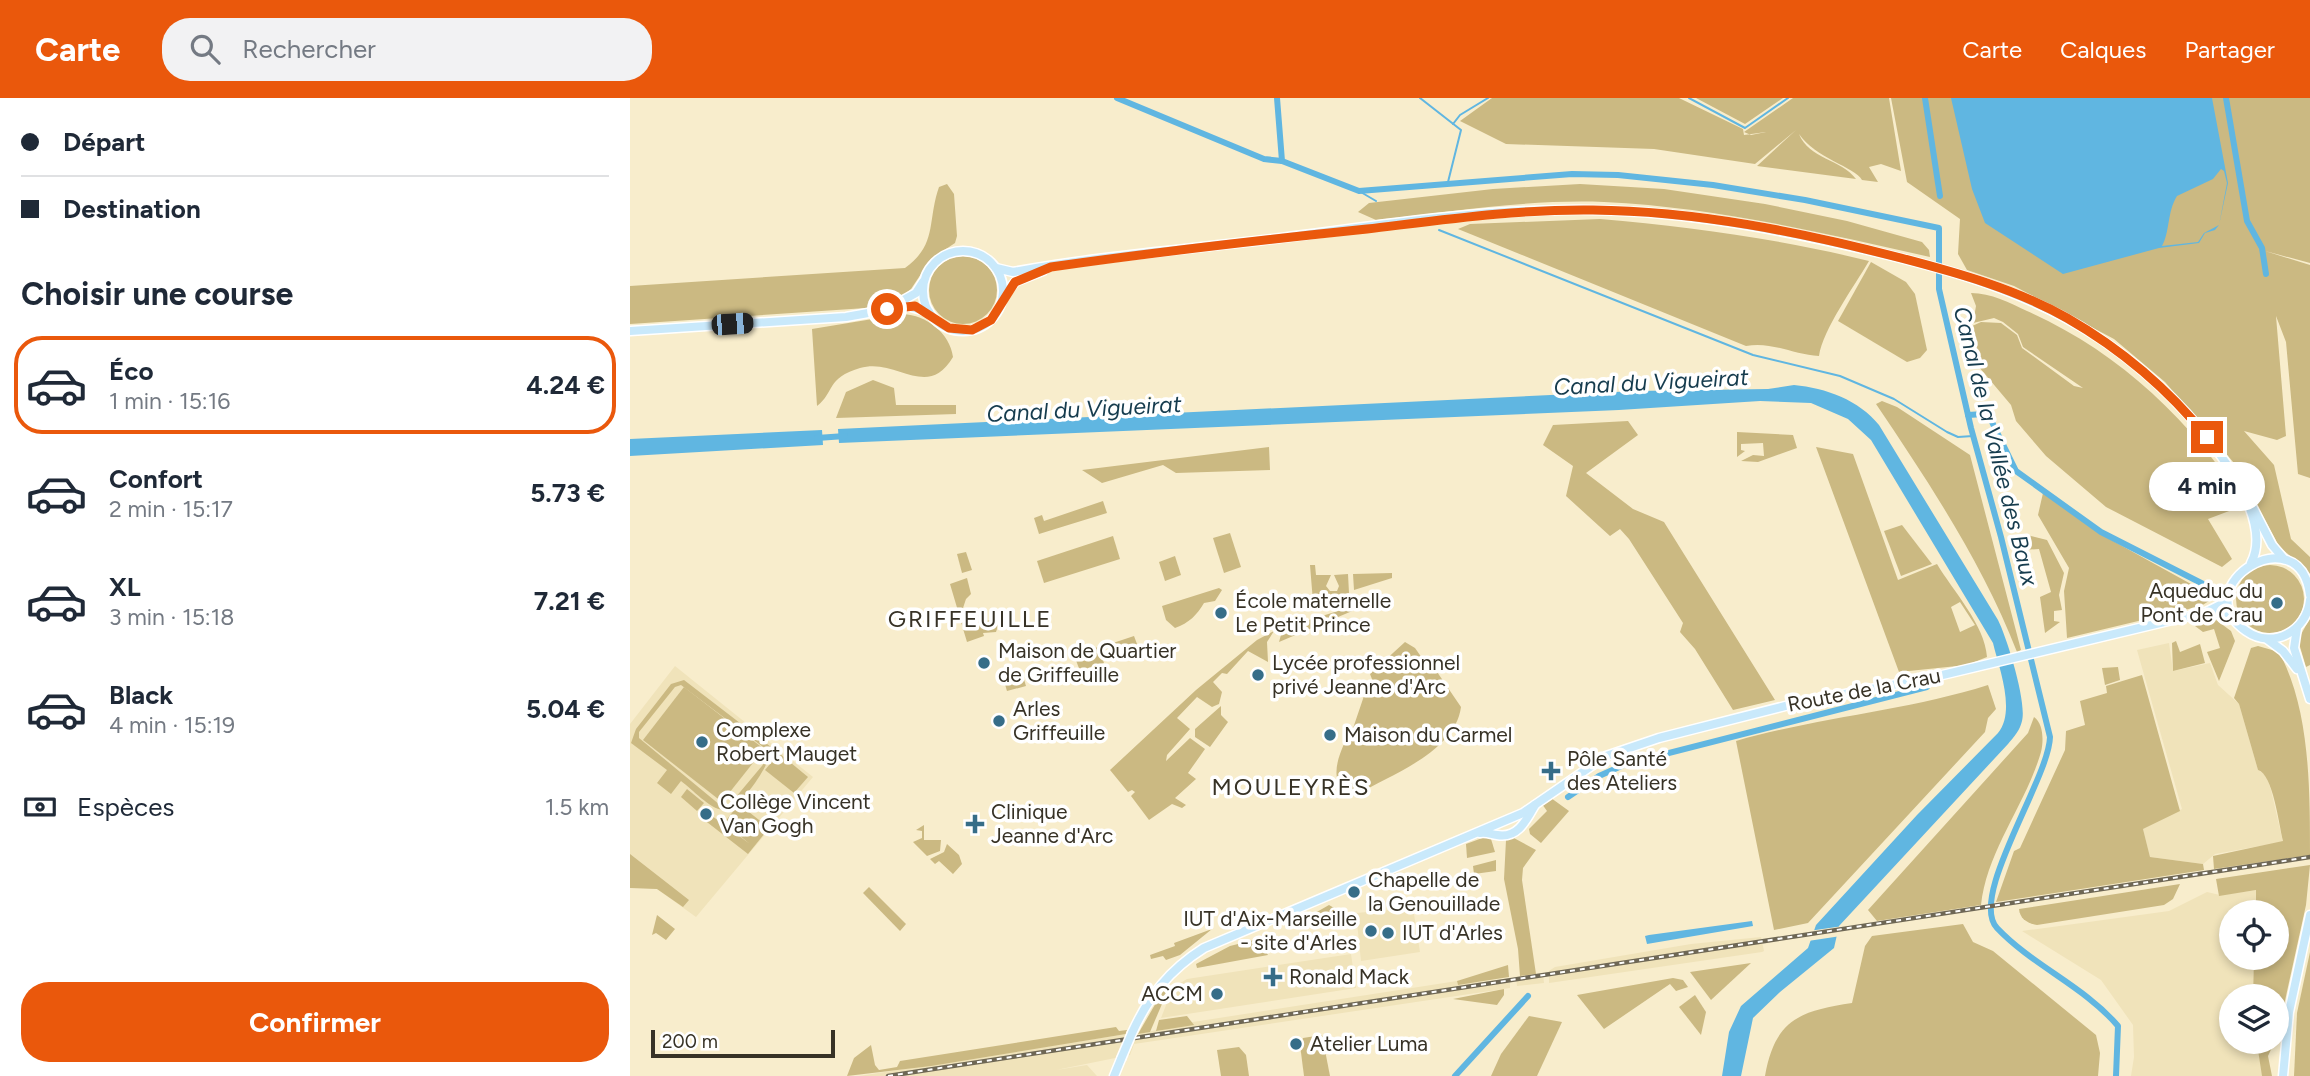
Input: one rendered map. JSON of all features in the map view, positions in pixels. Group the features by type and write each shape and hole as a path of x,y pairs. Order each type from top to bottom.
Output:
{"main road":[{"path":"887,309 916,293 934,264 957,251 977,253 996,268 1013,272 1471,216 1585,210 1638,212 1749,226 1912,261 2015,293 2066,317 2131,361 2196,424 2223,458 2272,545 2307,579 2310,601 2297,628 2294,648 2310,699"},
{"path":"630,331 846,317 915,306 929,312 949,328 972,330 991,320 1003,297 1015,282 1051,267"},
{"path":"996,268 1002,280 1003,297"},
{"path":"924,281 924,298 929,312"},
{"path":"2244,494 2257,542 2251,562"},
{"path":"2206,612 2220,605 2230,593 2237,575 2251,562 2269,558 2286,561"},
{"path":"2230,593 2235,618 2247,631 2266,638 2283,651 2302,674"},
{"path":"2206,612 2235,618"},
{"name":"Route de la Crau","path":"1494,830 1501,836 1519,829 1536,803 1606,757 1667,736 1793,704 1994,663 2206,612"},
{"path":"2266,638 2286,635 2297,628"},
{"name":"Route de la Crau","path":"1114,1076 1148,1001 1169,973 1204,948 1477,832 1494,830 1525,817"},
{"path":"2283,1076 2289,1012 2310,915"}],"shaded area":[{"path":"1492,98 1679,98 1743,129 1744,135 1749,134 1744,132 1793,98 1889,98 1901,171 1881,164 1869,167 1878,182 1862,180 1858,175 1824,156 1799,134 1810,149 1850,172 1856,179 1757,166 1796,130 1755,164 1654,149 1506,144 1460,121"},
{"path":"1696,98 1783,98 1745,124"},
{"path":"1891,98 2310,98 2310,263 2265,251 2310,265 2310,478 2298,474 2286,342 2276,316 2286,436 2277,440 2244,431 2274,465 2291,539 2310,557 2310,574 2279,546 2234,463 2165,382 2114,339 2014,286 1967,270 1958,254 1960,219 1907,182"},
{"path":"947,184 954,194 957,236 955,243 931,259 911,289 901,297 866,308 630,324 630,286 905,268 923,250 930,231 939,187"},
{"path":"1580,184 1664,189 1765,204 1847,221 1922,242 1929,250 1930,257 1768,222 1645,205 1547,202 1376,220 1358,212 1369,203 1493,189"},
{"path":"1600,219 1735,235 1869,261 1826,333 1819,356 1765,345 1746,346 1458,229 1470,224"},
{"path":"956,256 970,256 982,261 992,271 997,290 992,309 982,319 970,324 956,324 944,319 934,309 929,297 929,283 934,271 944,261"},
{"path":"1871,262 1906,282 1915,294 1927,350 1920,358 1907,362 1838,321"},
{"path":"1971,293 2007,302 2061,328 2122,368 2177,417 2224,474 2245,505 2208,519 2232,559 2222,567 2106,507 2046,456 2016,421 2011,405 1979,367 1970,327 1981,322 2001,323 2017,335 2022,348 2074,386 2083,388 2023,347 2018,334 2003,322 1994,318 1973,323 1976,306"},
{"path":"903,314 928,322 947,340 953,357 943,370 933,376 922,377 874,366 860,368 841,376 817,406 812,329"},
{"path":"873,380 894,388 896,405 956,405 956,414 836,418 846,392"},
{"path":"1882,401 1897,407 1970,455 2021,650 2017,652 1988,587 1953,524 1876,404"},
{"path":"1628,421 1638,435 1586,473 1633,509 1664,522 1775,700 1733,710 1695,649 1680,632 1683,623 1629,539 1620,529 1610,536 1566,496 1573,466 1543,445 1553,425"},
{"path":"1737,432 1793,435 1797,448 1758,462 1741,461 1753,455 1764,456 1763,443 1741,444 1741,450 1745,451 1737,457"},
{"path":"1269,447 1270,470 1176,473 1163,465 1102,483 1082,470"},
{"path":"1816,447 1853,454 1898,580 1937,564 1981,633 1987,657 1967,665 1899,672","holes":["1960,602 1975,625 1960,632 1951,607"]},
{"path":"2043,493 2104,536 2200,589 2209,601 2201,606 2067,638 2064,591 2069,568 2038,515"},
{"path":"1103,501 1107,513 1039,534 1034,518 1042,515 1044,521"},
{"path":"1902,525 1932,564 1901,576 1884,531"},
{"path":"1230,533 1241,567 1224,573 1213,538"},
{"path":"2027,535 2047,540 2064,573 2059,595 2062,610 2054,611 2054,621 2060,622 2045,633 2040,597 2051,592 2039,549 2021,550 2020,542"},
{"path":"1113,536 1120,559 1044,583 1037,561"},
{"path":"966,552 972,570 962,573 957,554"},
{"path":"1175,556 1181,575 1165,581 1159,562"},
{"path":"1310,565 1315,565 1316,575 1331,575 1326,586 1330,591 1337,591 1339,586 1334,575 1348,574 1349,593 1313,602"},
{"path":"2270,565 2283,568 2294,575 2301,586 2304,599 2301,612 2294,623 2283,630 2270,633 2257,630 2246,623 2239,612 2236,599 2239,586 2246,575 2257,568"},
{"path":"1392,573 1392,578 1354,590 1353,574"},
{"path":"967,578 971,594 963,608 958,611 950,584"},
{"path":"1219,588 1222,590 1215,601 1204,603 1184,624 1175,628 1166,620 1162,606"},
{"path":"1390,595 1279,642 1283,628"},
{"path":"2310,618 2310,665 2306,667 2298,640"},
{"path":"994,619 998,626 996,632 983,633 984,636 967,642 961,622 968,620 979,627 980,623"},
{"path":"2216,620 2231,631 2235,641 2219,681 2207,652 2220,648 2214,629 2203,632 2195,626"},
{"path":"1274,631 1267,642 1268,662 1248,651 1227,674 1222,673 1213,682 1222,692 1219,704 1212,707 1197,697 1177,718 1190,729 1167,755 1166,761 1190,738 1205,749 1188,773 1196,779 1175,798 1186,805 1182,808 1172,804 1149,820 1131,796 1135,792 1128,792 1110,770 1196,690 1257,640"},
{"path":"1134,636 1140,652 1116,660 1110,644"},
{"path":"2176,641 2180,652 2200,644 2205,663 2173,671 2172,643"},
{"path":"1405,642 1415,648 1429,668 1433,666 1461,707 1456,723 1447,737 1420,760 1356,795 1347,792 1338,781 1337,766 1365,693 1375,687 1370,674"},
{"path":"2169,643 2173,671 2210,663 2218,685 2239,704 2258,770 2266,775 2271,790 2283,842 2215,854 2203,864 2150,857 2143,829 2182,809 2137,650"},
{"path":"2258,646 2279,652 2297,698 2306,750 2310,855 2214,869 2213,856 2283,841 2268,781 2258,770 2239,704 2234,698 2251,648"},
{"path":"1098,647 1104,663 1080,671 1074,655"},
{"name":"Collège Vincent Van Gogh","path":"675,666 813,777 696,917 657,889 630,887 630,724"},
{"path":"2118,667 2120,680 2105,685 2102,668"},
{"path":"2142,675 2180,811 2143,829 2150,857 2203,864 2204,870 1996,902 2014,851 2020,848 2065,750 2066,731 2085,725 2080,701 2107,693 2106,686"},
{"path":"1023,676 1026,686 1007,691 1004,681"},
{"path":"684,680 771,747 767,763 754,785 730,808 723,810 712,806 681,781 671,794 657,783 667,770 631,743 636,729 671,684","holes":["681,685 767,750 766,761 730,804 720,805 639,738 639,732 675,687"]},
{"path":"1988,685 1996,709 1988,718 1985,732 1808,923 1774,930 1736,741 1926,701"},
{"path":"684,687 764,749 722,802 643,740"},
{"path":"1221,706 1221,715 1228,722 1210,747 1195,737 1195,729"},
{"path":"2034,717 2042,732 2041,752 1991,865 1981,905 1877,921 1868,910 2028,733"},
{"path":"779,753 808,777 794,793 765,770"},
{"path":"687,789 704,803 697,811 681,797"},
{"path":"1551,798 1569,811 1541,843 1530,834 1529,829 1547,811 1542,804"},
{"path":"739,804 769,828 748,854 703,819 708,813 750,844 724,823"},
{"path":"924,825 924,840 941,840 940,851 927,856 913,842 922,838 922,831 916,830"},
{"path":"1485,837 1491,839 1495,852 1467,858 1466,844"},
{"path":"1512,837 1536,850 1523,868 1522,880 1536,974 1520,976 1518,949 1504,879 1506,840"},
{"path":"947,844 959,855 962,864 953,874 939,861 935,864 930,859 944,852"},
{"path":"630,854 689,900 683,907 657,889 630,888"},
{"path":"1496,860 1496,871 1474,874 1473,866"},
{"path":"2310,865 2306,905 2289,984 2253,984 2254,970 2289,970 2289,900 2256,900 2256,890 2219,896 2216,879"},
{"path":"2180,884 2173,899 2164,905 2037,925 2025,920 2019,909"},
{"path":"869,887 906,924 900,931 863,893"},
{"path":"2257,890 2257,900 2219,900 2219,970 2254,970 2253,984 2219,984 2219,1054 2263,1054 2267,1076 2131,1076 2134,1057 2133,1025 2101,980 2022,931 2169,911 2207,892 2220,895"},
{"path":"1329,905 1341,912 1342,917 1330,919 1326,914 1318,921 1294,925"},
{"name":"IUT d'Arles","path":"1413,908 1420,952 1361,961 1356,913"},
{"path":"657,915 675,929 666,940 656,933 652,935"},
{"path":"1963,924 1973,942 1993,951 2096,1035 2100,1053 2098,1076 1765,1076 1775,1042 1792,1021 1817,1010 1852,1003 1865,946 1872,936"},
{"path":"1212,929 1180,955 1166,960 1163,956 1151,959 1150,955 1175,946 1174,943"},
{"path":"1761,937 1762,952 1549,983 1549,971 1555,967 1691,944"},
{"path":"1258,939 1268,955 1197,968 1196,964 1230,946"},
{"path":"2310,952 2310,1076 2294,1076 2297,1013"},
{"path":"1351,954 1356,988 1161,1018 1170,995 1177,985 1187,979"},
{"path":"1751,963 1711,1000 1690,972"},
{"path":"1508,965 1509,977 1458,985 1457,981"},
{"path":"1543,973 1544,983 1517,986 1516,977"},
{"path":"1510,978 1510,988 1134,1044 1130,1055 1056,1070 1087,1065 1097,1076 859,1076 1126,1034 1121,1046 1133,1044 1138,1034 1193,1022 1457,981 1458,985"},
{"path":"1673,978 1683,980 1688,987 1676,991 1670,984 1604,1029 1577,995"},
{"path":"1164,989 1168,990 1150,1032 1138,1034"},
{"path":"1504,989 1504,995 1497,1005 1453,999"},
{"path":"1695,995 1706,1012 1701,1035 1679,1007"},
{"path":"1187,1016 1194,1025 1156,1031 1159,1020"},
{"path":"1529,1016 1562,1022 1537,1076 1491,1076 1501,1054"},
{"path":"1116,1027 1119,1031 1127,1030 1126,1034 931,1066 847,1076 854,1058 871,1045 875,1065 879,1070 897,1067 900,1061"},
{"path":"1322,1035 1330,1076 1304,1076 1300,1045 1303,1038"},
{"path":"1239,1047 1246,1055 1249,1076 1221,1076 1217,1050"},
{"path":"2259,1054 2269,1054 2272,1076 2262,1076"}],"water":[{"path":"1951,98 2212,98 2228,183 2219,225 2215,230 2205,233 2199,243 2159,248 2063,274 1985,223 1972,189","holes":["2221,169 2227,183 2219,225 2204,233 2198,242 2162,246 2177,196 2213,179"]},
{"path":"1794,385 1830,392 1852,402 1879,425 1998,620 2015,670 2023,712 2015,736 1839,926 1834,948 1753,1018 1741,1076 1722,1076 1729,1032 1741,1006 1808,948 1816,925 1917,815 1998,733 2006,713 2005,689 1993,643 1871,440 1848,419 1811,403 1760,401 1619,410 839,443 838,429 1636,391 1768,389"},
{"path":"822,430 823,445 630,456 630,439"},
{"path":"1752,921 1753,926 1647,944 1645,936 1649,935"}],"pier":[{"path":"1843,926 1841,936 1808,941 1809,931"}],"waterway":[{"path":"1117,98 1264,159 1282,161"},
{"name":"Canal de la Vallée des Baux","path":"1277,98 1282,161 1359,191 1572,174 1618,175 1713,185 1805,200 1939,228 1939,289 1971,428 2050,737 2037,780 2001,865 1993,891 1991,913 1997,928 2011,941 2090,999 2118,1026 2116,1076"},
{"path":"1420,98 1461,130 1447,186"},
{"path":"1453,124 1460,115 1488,98"},
{"path":"1689,98 1745,128 1788,98"},
{"path":"1925,98 1940,196"},
{"path":"2226,98 2247,221 2262,248 2266,274"},
{"path":"1359,191 1376,201"},
{"path":"1439,230 1753,355 1840,376 1894,399 1958,437 1973,436"},
{"path":"1968,415 1984,414 1990,418 2016,471 2101,532 2215,590"},
{"name":"Canal du Vigueirat","path":"817,438 845,436"},
{"path":"1568,797 1599,776 1626,764 1927,687"},
{"path":"1455,1076 1528,996"}],"railway":[{"path":"888,1076 2310,857"}],"place":[{"name":"Aqueduc du Pont de Crau","path":"2277,603"},
{"name":"École maternelle Le Petit Prince","path":"1221,613"},
{"name":"Maison de Quartier de Griffeuille","path":"984,663"},
{"name":"Lycée professionnel privé Jeanne d'Arc","path":"1258,675"},
{"name":"Arles Griffeuille","path":"999,721"},
{"name":"Maison du Carmel","path":"1330,735"},
{"name":"Complexe Robert Mauget","path":"702,742"},
{"name":"Pôle Santé des Ateliers","path":"1551,771"},
{"name":"Collège Vincent Van Gogh","path":"706,814"},
{"name":"Clinique Jeanne d'Arc","path":"975,824"},
{"name":"Chapelle de la Genouillade","path":"1354,892"},
{"name":"IUT d'Aix-Marseille - site d'Arles","path":"1371,931"},
{"name":"IUT d'Arles","path":"1388,933"},
{"name":"Ronald Mack","path":"1273,977"},
{"name":"ACCM","path":"1217,994"},
{"name":"Atelier Luma","path":"1296,1044"}],"district":[{"name":"GRIFFEUILLE","path":"970,619"},
{"name":"MOULEYRÈS","path":"1291,787"}],"route":[{"path":"887,309 915,306 929,312 941,324 965,331 991,320 1003,297 1015,282 1051,267 1471,216 1562,210 1638,212 1714,220 1825,240 1966,276 2015,293 2066,317 2131,361 2157,384 2207,437"}]}
